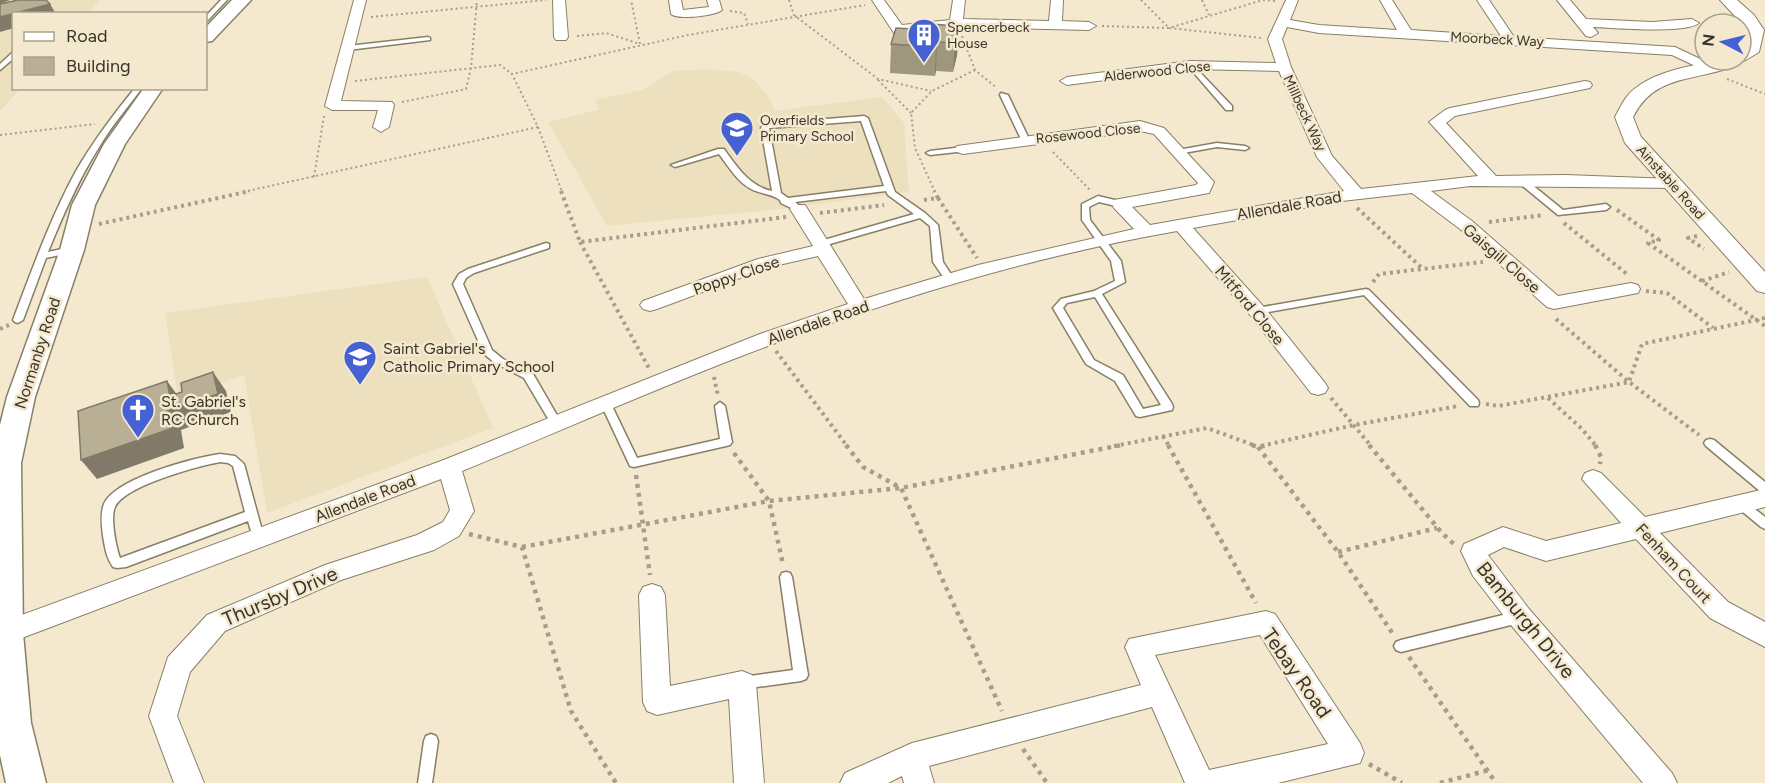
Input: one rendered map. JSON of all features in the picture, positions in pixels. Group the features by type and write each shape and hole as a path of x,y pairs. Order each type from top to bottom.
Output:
{"main road":[{"path":"207,36 242,0"},
{"name":"Normanby Road","path":"26,783 12,723 5,633 6,462 21,397 74,239 106,156 153,90"}],"street":[{"path":"360,0 332,106 387,105 381,127"},
{"path":"559,0 561,37"},
{"path":"675,0 677,14 714,5"},
{"path":"956,22 959,0"},
{"path":"1055,24 1057,0"},
{"path":"1386,0 1406,34"},
{"path":"1483,0 1510,40"},
{"path":"1563,0 1601,45"},
{"path":"1728,0 1742,12"},
{"path":"1275,39 1292,1"},
{"path":"880,2 912,50"},
{"path":"898,29 956,22 1089,26"},
{"name":"Moorbeck Way","path":"1281,22 1319,29 1675,51 1693,60"},
{"path":"1583,23 1652,26 1692,23"},
{"path":"1753,25 1756,30 1753,48"},
{"name":"Millbeck Way","path":"1275,39 1284,67 1325,157 1350,195"},
{"name":"Alderwood Close","path":"1066,81 1190,65 1284,67"},
{"name":"Ainstable Road","path":"1694,72 1655,83 1638,92 1629,104 1624,117 1632,139 1765,286"},
{"path":"1492,181 1437,122 1450,113 1585,85"},
{"name":"Rosewood Close","path":"963,149 1025,139 1140,126 1159,131 1206,182 1203,189 1120,204"},
{"name":"Allendale Road","path":"5,633 449,466 766,339 984,269 1100,240 1350,195 1492,181 1566,180 1672,184"},
{"name":"Gaisgill Close","path":"1416,187 1466,225 1554,303 1635,284"},
{"path":"786,201 822,247 860,307"},
{"path":"1120,204 1146,231"},
{"name":"Mitford Close","path":"1180,224 1257,311 1318,388"},
{"name":"Poppy Close","path":"650,304 764,263 822,247"},
{"path":"449,466 462,511 451,529"},
{"name":"Fenham Court","path":"1593,479 1719,610 1765,635"},
{"name":"Bamburgh Drive","path":"1662,783 1520,617 1482,569 1473,551 1503,537 1546,551 1754,501"},
{"name":"Thursby Drive","path":"189,783 163,716 178,666 216,623 334,572 424,543 451,529"},
{"path":"652,595 657,702 742,684 749,783"},
{"name":"Tebay Road","path":"1200,783 1138,647 1266,622 1350,753"},
{"path":"855,783 915,770 1011,731 1158,693"},
{"path":"1214,783 1350,753"}],"lane":[{"path":"207,18 224,0"},
{"path":"348,48 428,39"},
{"path":"0,68 12,55"},
{"path":"1190,65 1229,108"},
{"path":"18,320 74,180 112,122 137,90"},
{"path":"1004,95 1025,139"},
{"path":"786,201 765,133 767,126 864,118 888,188 934,225 938,262 949,279"},
{"path":"1178,152 1217,145 1245,148"},
{"path":"930,153 963,149"},
{"path":"675,165 722,151 749,186 786,201 888,188"},
{"path":"1522,181 1561,213 1606,207"},
{"path":"1097,292 1168,407 1140,413 1119,378 1090,362 1058,308 1064,301 1097,292 1120,282 1116,261 1086,220 1085,206 1098,199 1120,204"},
{"path":"822,247 922,215"},
{"path":"42,256 74,239"},
{"path":"546,246 471,271 462,276 458,284 488,352 499,361 528,375 556,424"},
{"path":"1257,311 1366,292 1474,403"},
{"path":"606,404 634,463 726,442 720,406"},
{"path":"1710,443 1765,489"},
{"path":"251,515 126,562 117,563 112,557 109,507 113,499 123,491 192,464 230,458 238,464 258,538"},
{"path":"1754,501 1765,524"},
{"path":"742,684 801,675 786,577"},
{"path":"1401,646 1520,617"},
{"path":"425,783 431,741"}],"path":[{"path":"387,105 466,89 471,68 477,0"},
{"path":"355,19 547,0"},
{"path":"631,0 640,44"},
{"path":"789,0 794,15 878,79 911,113"},
{"path":"1142,0 1169,28"},
{"path":"1202,0 1209,15"},
{"path":"1169,28 1263,0 1292,1"},
{"path":"512,74 640,44 794,15 880,2"},
{"path":"714,5 744,13 748,24"},
{"path":"1089,26 1169,28 1275,39"},
{"path":"561,37 606,33 640,44"},
{"path":"74,239 314,177 538,127 512,74 500,65 339,82"},
{"path":"1714,72 1723,78 1765,94"},
{"path":"878,79 932,91"},
{"path":"314,177 323,118 332,106"},
{"path":"0,135 112,122"},
{"path":"1350,195 1422,269"},
{"path":"939,198 984,269"},
{"path":"1606,207 1614,207 1659,240 1648,243 1765,326"},
{"path":"1466,225 1561,213 1561,221 1635,284 1650,292 1667,293 1714,328"},
{"path":"580,242 657,381"},
{"path":"1366,292 1379,274 1505,260"},
{"path":"1635,284 1650,292"},
{"path":"1554,303 1562,311 1551,314 1629,382 1710,443"},
{"path":"1629,382 1642,344 1755,318 1765,318"},
{"path":"766,339 863,467 901,488 1011,731 1047,783"},
{"path":"710,361 720,406"},
{"path":"1258,447 1354,425 1474,403 1498,406 1629,382"},
{"path":"1318,388 1329,396 1354,425 1437,528 1482,569"},
{"path":"1547,398 1599,447 1602,460 1593,479"},
{"path":"451,529 522,547 769,501 901,488 1207,428 1258,447 1338,552 1401,646 1490,770 1496,783"},
{"path":"1163,436 1266,622"},
{"path":"726,442 769,501 786,577"},
{"path":"634,463 652,595"},
{"path":"1338,552 1437,528"},
{"path":"522,547 571,711 616,783"},
{"path":"1350,753 1402,783"},
{"path":"1440,783 1490,770"}],"shaded area":[{"path":"0,0 100,0 88,12 12,12 12,90 19,90 0,111"},
{"name":"Overfields Primary School","path":"708,69 740,72 754,80 770,98 774,111 882,97 904,123 909,192 782,209 607,226 548,122 598,110 595,100 642,90 673,71"},
{"name":"Saint Gabriel's Catholic Primary School","path":"427,277 493,428 267,513 244,375 178,398 165,313"}],"building":[{"path":"18,0 46,0 50,4 12,12 0,17 0,4"},
{"path":"916,23 959,26 955,43 937,42 936,47 891,44 896,28 914,29"},
{"path":"213,372 218,394 167,411 170,429 81,460 78,411 167,381 170,396 182,392 181,383"}],"place":[{"name":"Spencerbeck House","path":"924,64"},
{"name":"Overfields Primary School","path":"737,157"},
{"name":"Saint Gabriel's Catholic Primary School","path":"360,386"},
{"name":"St. Gabriel's RC Church","path":"138,439"}]}
